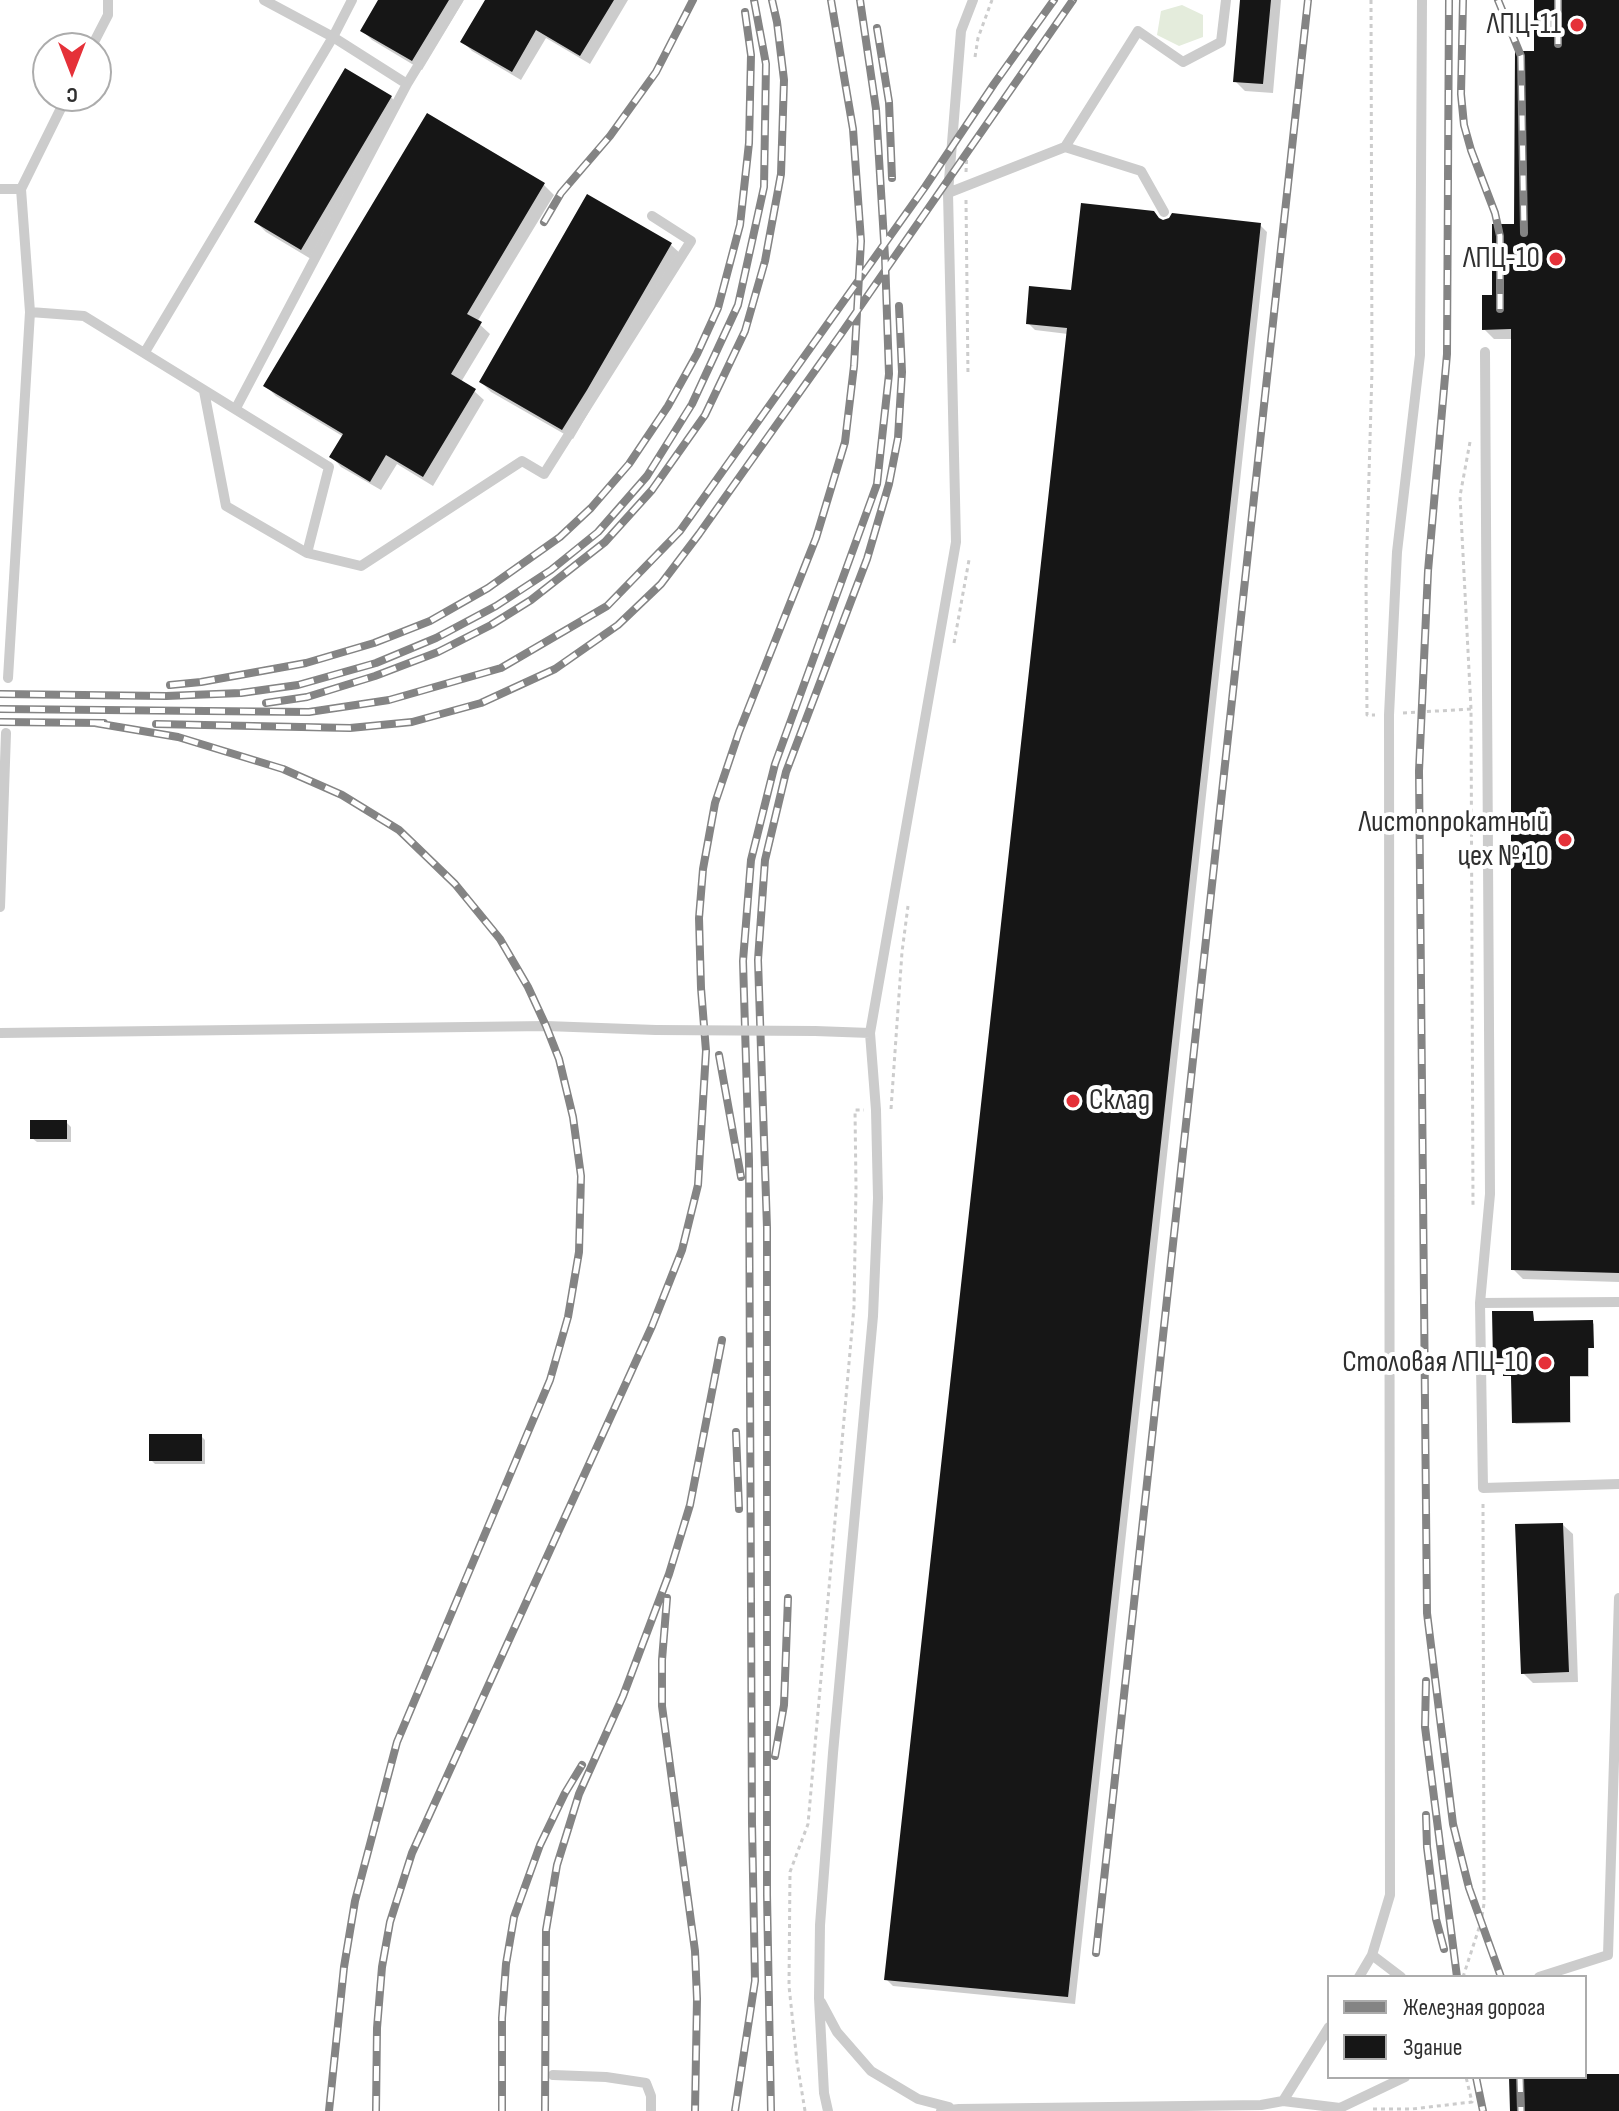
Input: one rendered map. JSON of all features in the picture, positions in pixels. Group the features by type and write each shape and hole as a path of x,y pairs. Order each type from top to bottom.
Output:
{"lane":[{"path":"99,32 108,15 108,0"},
{"path":"264,0 333,37 407,84"},
{"path":"145,352 352,0"},
{"path":"236,408 407,84 458,0"},
{"path":"828,2111 824,2093 819,1998 820,1925 873,1316 878,1198 870,1033 956,542 948,193 961,31 973,0"},
{"path":"948,193 1065,147 1138,31 1183,62 1221,42 1226,0"},
{"path":"1360,1975 1372,1955 1390,1895 1389,715 1397,552 1420,355 1422,0"},
{"path":"8,678 30,312 21,189 59,112"},
{"path":"1065,147 1141,171 1164,212"},
{"path":"0,189 21,189"},
{"path":"204,391 226,506 307,553 361,566 522,461 544,474 691,241 652,216"},
{"path":"30,312 84,316 329,467 307,553"},
{"path":"1485,352 1490,1194 1480,1303 1483,1488 1619,1484"},
{"path":"0,907 6,733"},
{"path":"0,1033 546,1026 870,1033"},
{"path":"1480,1303 1619,1302"},
{"path":"1545,1975 1608,1955 1619,1598"},
{"path":"1372,1955 1398,1975"},
{"path":"819,1998 837,2032 871,2071 918,2099 959,2109"},
{"path":"1283,2101 1327,2030"},
{"path":"553,2075 606,2077 646,2083 651,2096 651,2111"},
{"path":"941,2111 1261,2105 1283,2101 1340,2108 1401,2079"}],"path":[{"path":"973,64 978,38 992,0"},
{"path":"1371,0 1372,370 1366,580 1367,715 1471,709"},
{"path":"968,139 968,375"},
{"path":"1471,440 1460,496 1471,709 1473,1217"},
{"path":"954,645 969,559"},
{"path":"805,2111 789,1986 790,1872 808,1824 854,1307 855,1110 892,1109 902,952 908,907"},
{"path":"1464,1975 1484,1904 1483,1488"},
{"path":"1365,2111 1472,2102 1466,2079"}],"green space":[{"path":"1182,5 1203,15 1203,37 1179,46 1157,35 1161,11"}],"building":[{"path":"378,0 449,0 412,61 360,31"},
{"path":"485,0 614,0 580,56 536,30 512,72 460,42"},
{"path":"1240,0 1271,0 1263,84 1233,82"},
{"name":"Листопрокатный цех № 10","path":"1534,0 1619,0 1619,1273 1511,1270 1511,329 1482,330 1482,295 1492,295 1492,224 1514,224 1515,51 1534,51"},
{"path":"345,68 392,96 301,250 254,222"},
{"path":"427,113 545,183 467,314 482,322 451,374 476,389 423,477 386,455 370,482 329,457 343,434 263,386"},
{"path":"587,194 672,243 562,430 479,382"},
{"name":"Склад","path":"1081,203 1154,211 1163,220 1172,213 1261,223 1068,1997 884,1980 1067,328 1026,324 1029,286 1071,290"},
{"path":"30,1120 67,1120 67,1139 30,1139"},
{"name":"Столовая ЛПЦ-10","path":"1492,1311 1533,1311 1534,1321 1593,1320 1594,1348 1588,1348 1588,1376 1570,1376 1570,1422 1512,1423 1511,1376 1503,1376 1503,1360 1493,1360"},
{"path":"149,1434 202,1434 202,1461 149,1461"},
{"path":"1563,1523 1569,1672 1521,1674 1515,1524"},
{"path":"1587,2074 1619,2074 1619,2111 1510,2111 1509,2079 1587,2079"}],"railway":[{"path":"544,222 561,193 610,136 656,72 693,0"},
{"path":"0,694 166,696 241,693 298,685 376,663 436,638 496,606 551,570 598,532 647,476 692,404 738,305 764,187 766,64 754,0"},
{"path":"266,703 307,697 375,676 438,652 491,625 531,600 605,542 652,490 705,415 745,331 765,261 781,174 784,80 772,0"},
{"path":"376,2111 377,2028 382,1967 390,1922 412,1853 652,1326 682,1250 698,1185 706,1051 699,918 703,869 715,803 739,732 816,538 845,442 854,366 861,241 853,129 831,0"},
{"path":"735,2111 755,1981 749,1161 743,961 751,860 775,764 877,484 889,374 885,257 876,109 860,0"},
{"path":"0,709 309,712 389,700 501,668 607,606 680,531 1054,0"},
{"path":"156,724 350,728 412,722 481,703 555,669 618,625 661,584 699,534 1073,0"},
{"path":"1096,1953 1308,0"},
{"path":"1449,0 1447,354 1428,571 1419,771 1427,1613 1453,1824 1469,1888 1500,1975"},
{"path":"1463,0 1461,94 1464,125 1500,236 1500,309"},
{"path":"1498,0 1521,56 1524,233"},
{"path":"1558,0 1558,44"},
{"path":"170,685 306,663 374,643 430,621 488,588 560,537 591,508 629,464 668,406 697,354 718,308 740,225 749,143 751,55 745,12"},
{"path":"877,28 889,102 892,178"},
{"path":"771,2111 767,1895 767,1228 758,960 765,860 786,772 867,559 889,484 898,438 902,372 899,306"},
{"path":"0,722 104,723"},
{"path":"95,723 178,737 283,769 342,795 399,830 455,884 500,939 546,1026 559,1059 573,1117 581,1176 579,1252 568,1317 550,1380 397,1742 355,1901 344,1967 329,2111"},
{"path":"719,1055 741,1177"},
{"path":"545,2111 546,1930 557,1865 579,1794 623,1696 669,1574 690,1505 722,1340"},
{"path":"736,1432 739,1509"},
{"path":"667,1598 662,1706 695,1951 695,2111"},
{"path":"775,1756 784,1705 788,1598"},
{"path":"1426,1681 1425,1727 1457,1975"},
{"path":"502,2111 502,2018 514,1917 540,1845 582,1765"},
{"path":"1426,1815 1436,1919 1444,1949"},
{"path":"1476,2079 1483,2111"},
{"path":"1520,2079 1521,2111"}],"place":[{"name":"ЛПЦ-11","path":"1577,25"},
{"name":"ЛПЦ-10","path":"1556,259"},
{"name":"Листопрокатный цех № 10","path":"1565,840"},
{"name":"Склад","path":"1073,1101"},
{"name":"Столовая ЛПЦ-10","path":"1545,1363"}]}
